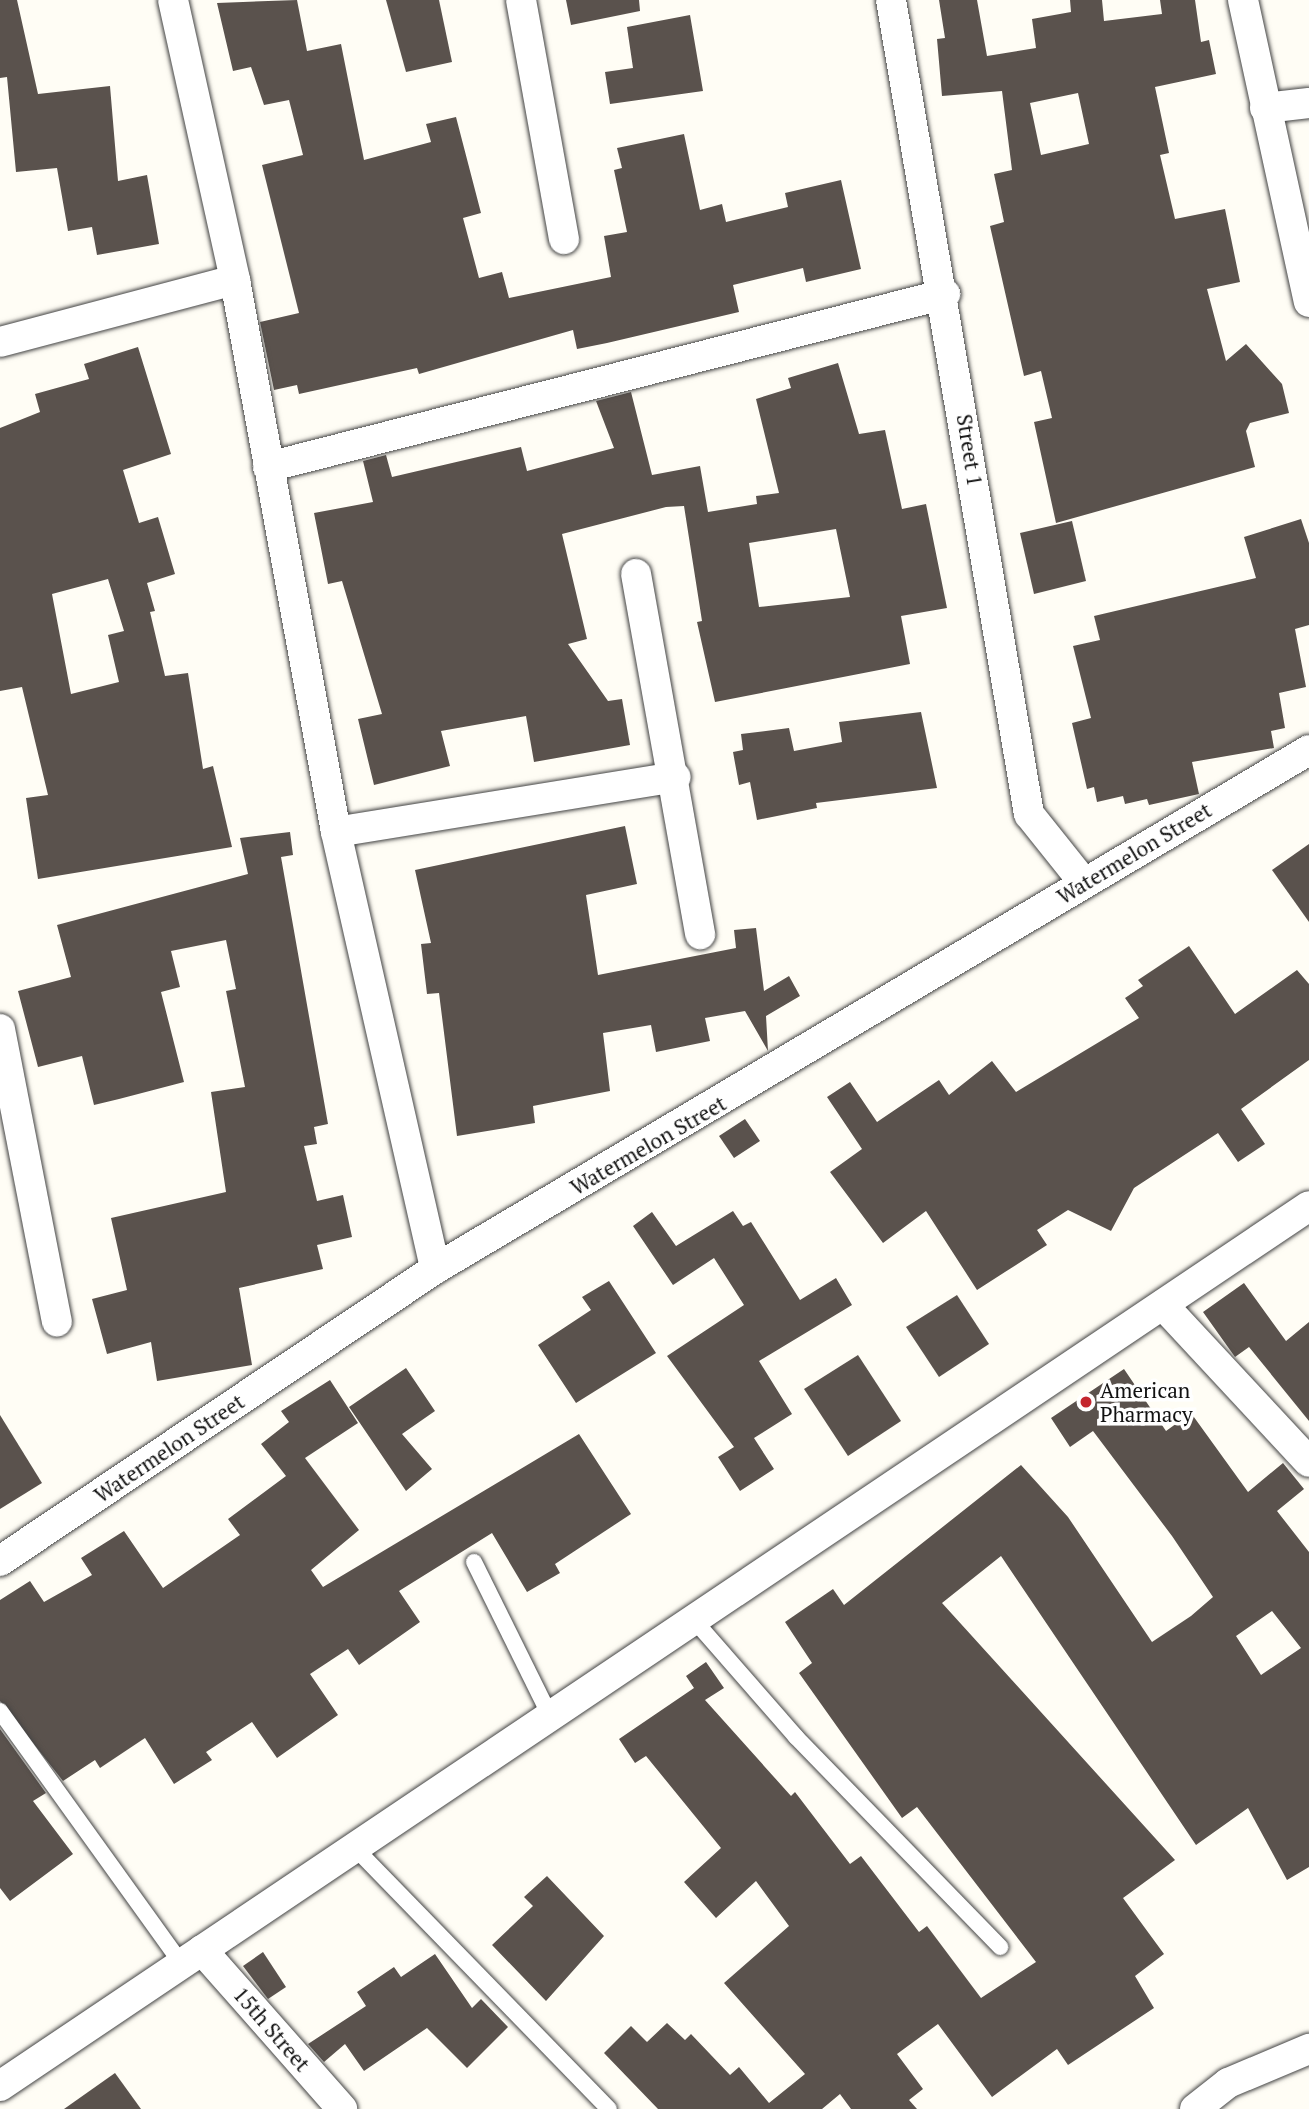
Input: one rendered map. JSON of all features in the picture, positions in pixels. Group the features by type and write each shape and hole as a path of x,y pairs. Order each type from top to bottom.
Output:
{"street":[{"path":"173,0 235,280 336,832 435,1269"},
{"path":"521,0 564,239"},
{"name":"Street 1","path":"891,0 945,294 1029,814 1084,883"},
{"path":"1243,0 1309,302"},
{"path":"1265,108 1309,103"},
{"path":"0,342 235,280"},
{"path":"268,467 945,294"},
{"path":"636,574 676,777 699,934"},
{"name":"Watermelon Street","path":"0,1561 435,1269 1309,750"},
{"path":"336,832 676,777"},
{"path":"0,1029 57,1321"},
{"path":"0,2086 1309,1206"},
{"path":"1163,1305 1309,1462"},
{"name":"15th Street","path":"192,1957 342,2109"},
{"path":"1195,2109 1264,2064 1306,2057"}],"lane":[{"path":"474,1562 550,1716"},
{"path":"694,1620 796,1737 1000,1947"},
{"path":"0,1711 192,1957"},
{"path":"355,1848 609,2109"}],"building":[{"path":"0,0 17,0 38,94 110,86 118,181 147,175 159,244 97,255 92,227 68,231 57,168 16,172 7,77 0,78"},
{"path":"297,0 307,51 341,44 364,160 431,142 426,124 456,117 481,213 463,218 479,278 502,272 509,298 611,277 604,236 627,232 614,170 622,168 617,148 684,134 700,210 722,204 726,222 788,207 785,193 841,180 861,269 806,282 803,268 733,285 739,312 607,343 577,349 573,330 419,374 417,368 299,394 297,385 274,390 260,322 299,313 262,165 303,155 289,100 264,105 251,67 233,71 217,3"},
{"path":"386,0 439,0 452,62 406,72"},
{"path":"566,0 639,0 640,11 571,25"},
{"path":"939,0 977,0 987,56 1036,48 1032,19 1071,12 1070,0 1102,0 1104,21 1162,14 1160,0 1195,0 1201,42 1209,40 1216,74 1155,87 1169,153 1160,155 1175,219 1225,209 1240,282 1207,289 1226,361 1246,344 1282,384 1289,413 1250,423 1246,431 1255,467 1056,523 1034,422 1052,418 1041,371 1024,376 990,226 1004,222 994,174 1012,170 1002,91 942,96 937,39 945,38","holes":["1078,93 1089,144 1041,155 1030,103"]},
{"path":"690,15 703,91 610,104 605,72 633,68 627,27"},
{"path":"138,347 171,454 123,470 139,523 158,517 175,574 147,583 155,611 150,612 165,676 188,673 203,769 213,766 232,847 38,879 26,798 48,795 22,687 0,691 0,428 40,412 35,394 89,379 84,364","holes":["108,579 124,631 108,635 119,682 71,694 52,594"]},
{"path":"838,363 859,434 885,430 902,509 926,504 947,608 901,616 910,664 715,702 697,622 702,621 684,506 666,507 562,534 587,639 568,644 608,701 622,699 630,745 534,762 526,716 441,731 450,766 374,785 358,719 382,714 342,581 328,584 314,513 373,502 363,461 386,455 392,477 521,447 527,471 614,448 596,401 631,392 652,475 700,466 708,512 757,504 756,496 779,493 756,399 791,388 788,378","holes":["836,529 850,597 759,607 749,543"]},
{"path":"1301,519 1309,543 1309,625 1295,629 1306,687 1279,693 1285,728 1271,731 1274,748 1192,762 1199,794 1149,805 1147,799 1125,804 1123,796 1097,802 1094,787 1087,789 1072,723 1091,718 1073,646 1100,640 1094,616 1256,578 1244,537"},
{"path":"1072,521 1086,581 1034,594 1020,533"},
{"path":"921,712 937,788 816,803 817,808 757,820 750,782 739,785 733,752 743,750 741,734 789,728 794,751 842,742 839,722"},
{"path":"625,826 637,884 586,895 598,975 736,948 734,930 756,928 764,991 789,976 800,996 766,1016 768,1051 745,1011 705,1018 710,1041 656,1052 651,1025 603,1033 610,1091 533,1106 535,1123 457,1136 439,993 427,994 421,944 431,943 415,870"},
{"path":"290,832 293,855 281,857 328,1124 314,1127 317,1144 304,1146 317,1201 343,1195 352,1237 317,1245 323,1269 239,1288 252,1365 157,1381 151,1342 107,1354 92,1299 127,1290 111,1218 226,1192 211,1092 245,1087 226,991 236,989 226,940 171,951 180,987 161,992 184,1082 119,1099 94,1105 82,1056 38,1067 18,991 71,977 57,925 248,874 240,838"},
{"path":"1309,844 1309,922 1272,870"},
{"path":"1189,946 1235,1014 1297,970 1309,984 1309,1060 1241,1109 1265,1144 1238,1162 1218,1133 1134,1188 1111,1231 1068,1210 1037,1230 1047,1245 977,1290 926,1211 883,1243 830,1172 862,1149 827,1097 850,1082 877,1122 939,1080 949,1095 992,1061 1016,1092 1139,1018 1125,998 1143,986 1138,980"},
{"path":"745,1119 760,1141 734,1158 719,1136"},
{"path":"733,1211 743,1226 751,1222 800,1300 836,1278 852,1305 759,1361 792,1414 754,1438 774,1469 740,1491 718,1457 734,1447 667,1356 744,1305 714,1258 673,1285 633,1226 652,1212 676,1246"},
{"path":"609,1281 656,1353 576,1403 538,1345 591,1310 582,1297"},
{"path":"1244,1283 1286,1341 1309,1322 1309,1421 1249,1347 1235,1357 1203,1312"},
{"path":"957,1295 989,1344 939,1377 906,1327"},
{"path":"858,1355 901,1421 848,1456 804,1389"},
{"path":"406,1368 435,1411 402,1434 432,1469 406,1491 349,1407"},
{"path":"1124,1369 1166,1431 1191,1413 1248,1492 1283,1463 1304,1489 1277,1511 1309,1552 1309,1867 1287,1880 1248,1808 1196,1845 1001,1556 942,1603 1175,1860 1123,1898 1164,1954 1135,1976 1154,2008 1068,2065 1057,2049 992,2097 938,2024 897,2054 923,2089 909,2100 917,2109 851,2109 840,2094 822,2109 658,2109 604,2053 631,2026 647,2042 667,2023 685,2040 691,2034 730,2075 739,2067 769,2103 805,2074 724,1983 789,1926 756,1881 716,1918 684,1882 721,1848 646,1756 635,1763 619,1739 694,1688 686,1676 706,1662 724,1688 705,1700 791,1796 795,1792 850,1864 861,1856 919,1932 927,1926 981,1998 1036,1962 917,1807 902,1818 799,1673 812,1663 785,1622 833,1589 844,1605 1021,1465 1068,1517 1152,1642 1191,1616 1213,1597 1172,1536 1093,1431 1070,1447 1051,1418","holes":["1272,1611 1301,1648 1261,1675 1236,1636"]},
{"path":"330,1380 358,1423 305,1458 359,1530 311,1570 323,1587 579,1434 631,1514 555,1564 560,1573 527,1592 492,1533 399,1591 420,1622 359,1665 348,1649 310,1674 338,1715 277,1758 252,1722 206,1752 212,1760 174,1784 145,1738 100,1768 95,1760 63,1781 0,1701 0,1600 30,1581 44,1602 92,1575 81,1558 124,1531 163,1588 240,1535 228,1519 286,1476 261,1444 289,1422 281,1411"},
{"path":"0,1415 42,1483 0,1509"},
{"path":"0,1729 46,1793 33,1801 73,1854 10,1901 0,1888"},
{"path":"547,1876 604,1936 546,2001 492,1945 533,1906 524,1897"},
{"path":"263,1952 286,1987 268,1999 243,1966"},
{"path":"435,1954 472,2008 481,1999 508,2027 467,2068 427,2028 364,2071 345,2044 324,2062 308,2044 366,2006 357,1992 394,1967 401,1977"},
{"path":"115,2073 141,2109 64,2109"}],"place":[{"name":"American Pharmacy","path":"1086,1402"}]}
